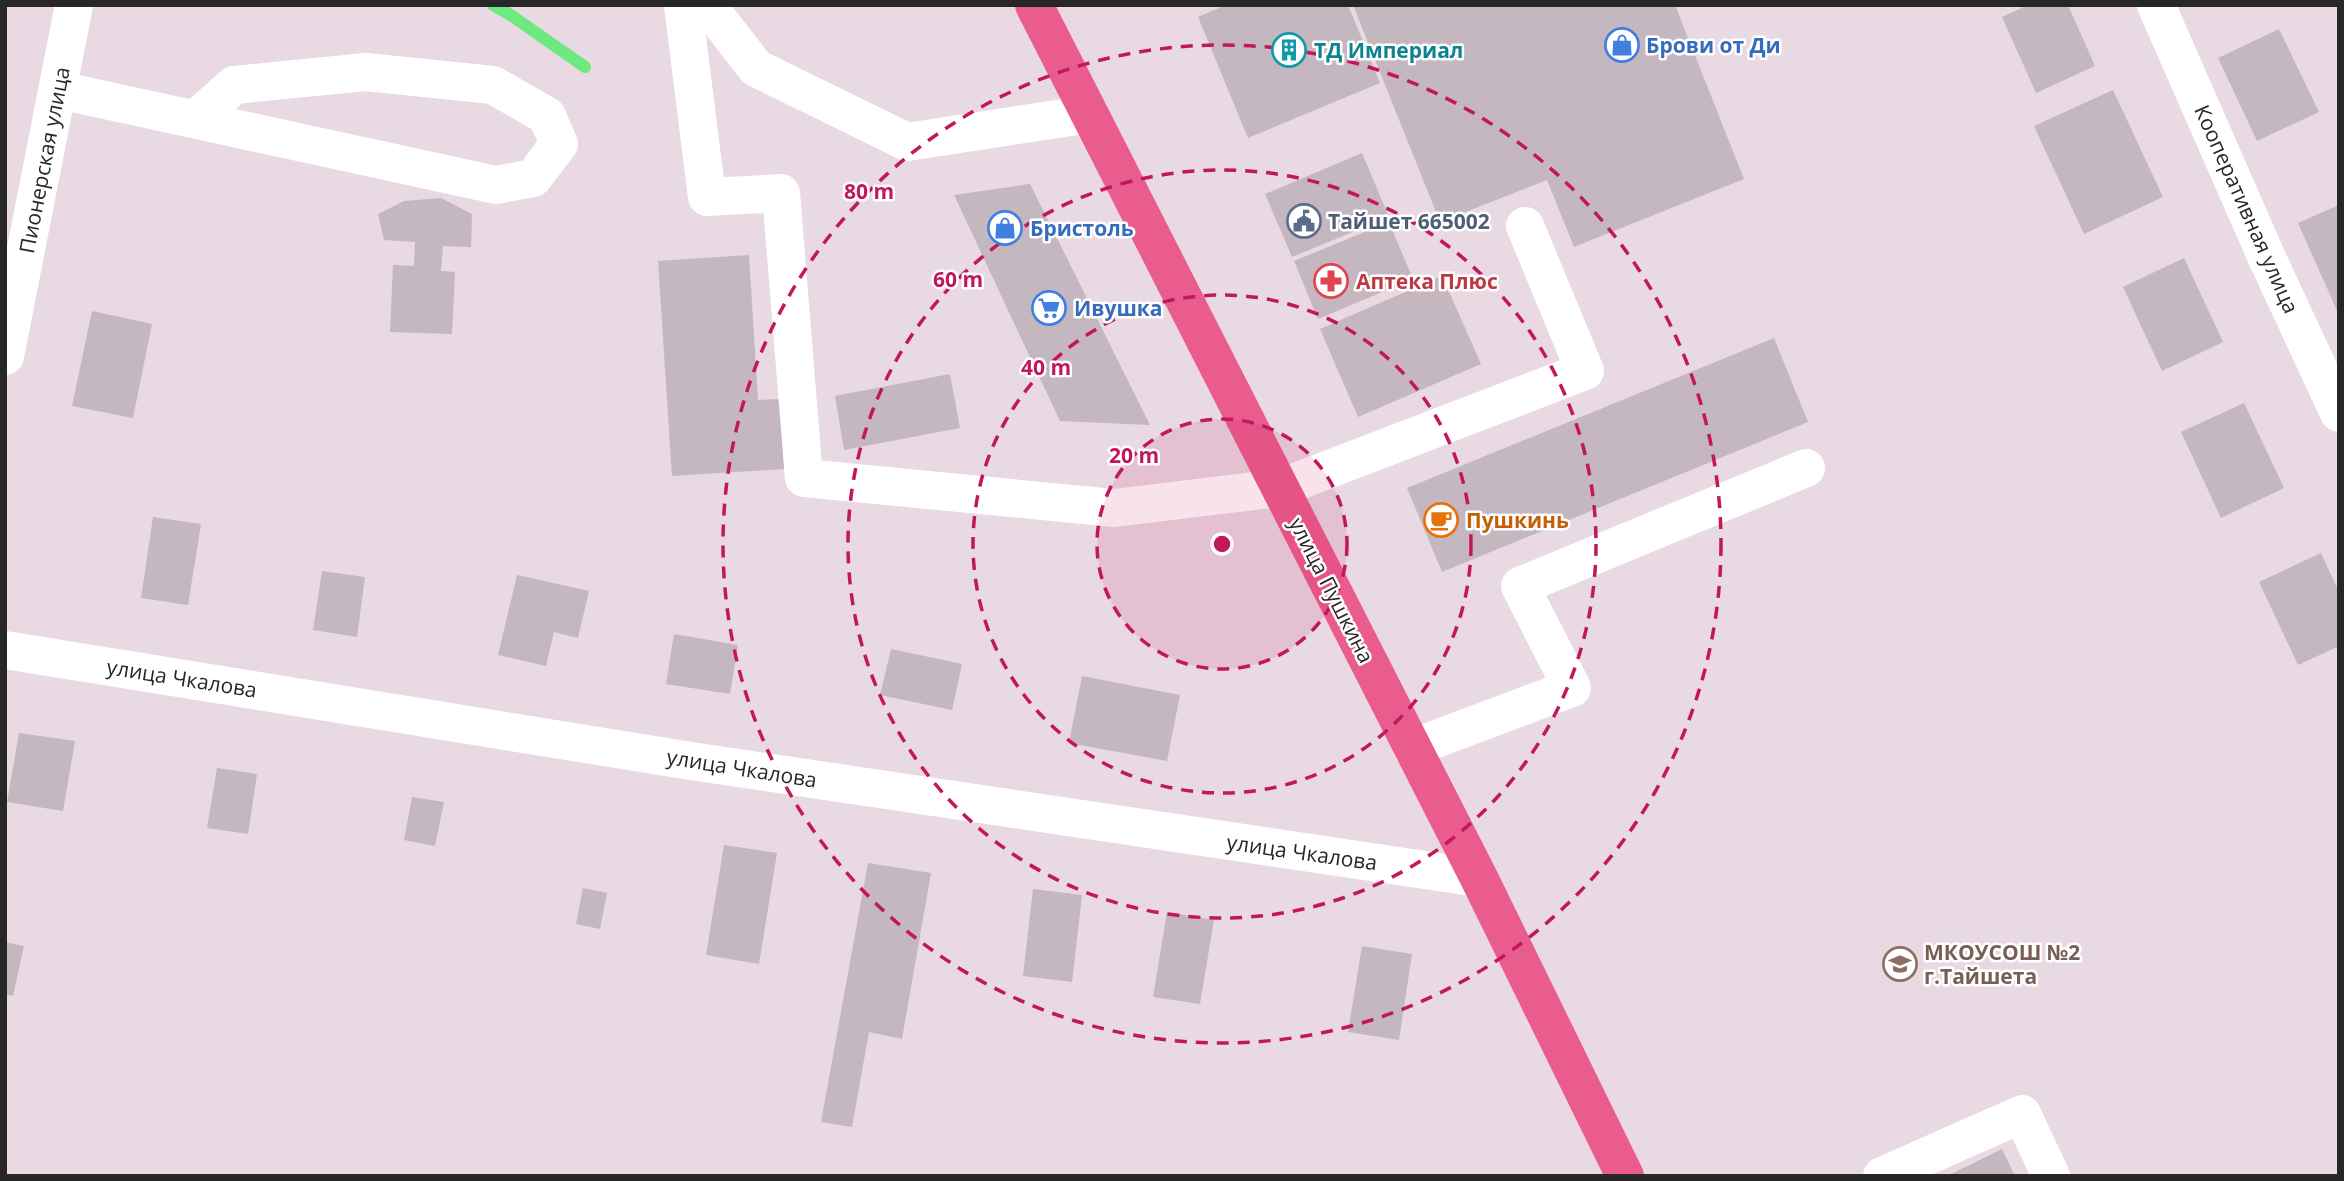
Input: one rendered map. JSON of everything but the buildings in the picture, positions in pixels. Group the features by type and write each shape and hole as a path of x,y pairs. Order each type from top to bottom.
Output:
{"main road":[{"name":"улица Пушкина","path":"1034,5 1479,878 1625,1176"}],"street":[{"name":"Пионерская улица","path":"5,356 74,5"},
{"path":"683,5 707,197 781,193 804,478 1114,508 1280,488 1585,372 1525,226"},
{"path":"707,5 756,68 907,142 1090,114"},
{"name":"Кооперативная улица","path":"2156,5 2267,258 2339,413"},
{"path":"59,90 496,185 533,178 559,144 547,116 493,85 366,72 234,85 196,119"},
{"path":"1412,747 1572,688 1520,586 1805,468"},
{"name":"улица Чкалова","path":"5,650 691,761 1479,878"},
{"path":"1882,1176 2022,1114 2051,1176"}],"waterway":[{"path":"493,5 585,67"}],"place":[{"name":"Брови от Ди","path":"1622,45"},
{"name":"ТД Империал","path":"1289,50"},
{"name":"Тайшет 665002","path":"1304,221"},
{"name":"Бристоль","path":"1005,228"},
{"name":"Аптека Плюс","path":"1331,281"},
{"name":"Ивушка","path":"1049,308"},
{"name":"Пушкинь","path":"1441,520"},
{"name":"МКОУСОШ №2 г.Тайшета","path":"1900,964"}]}
